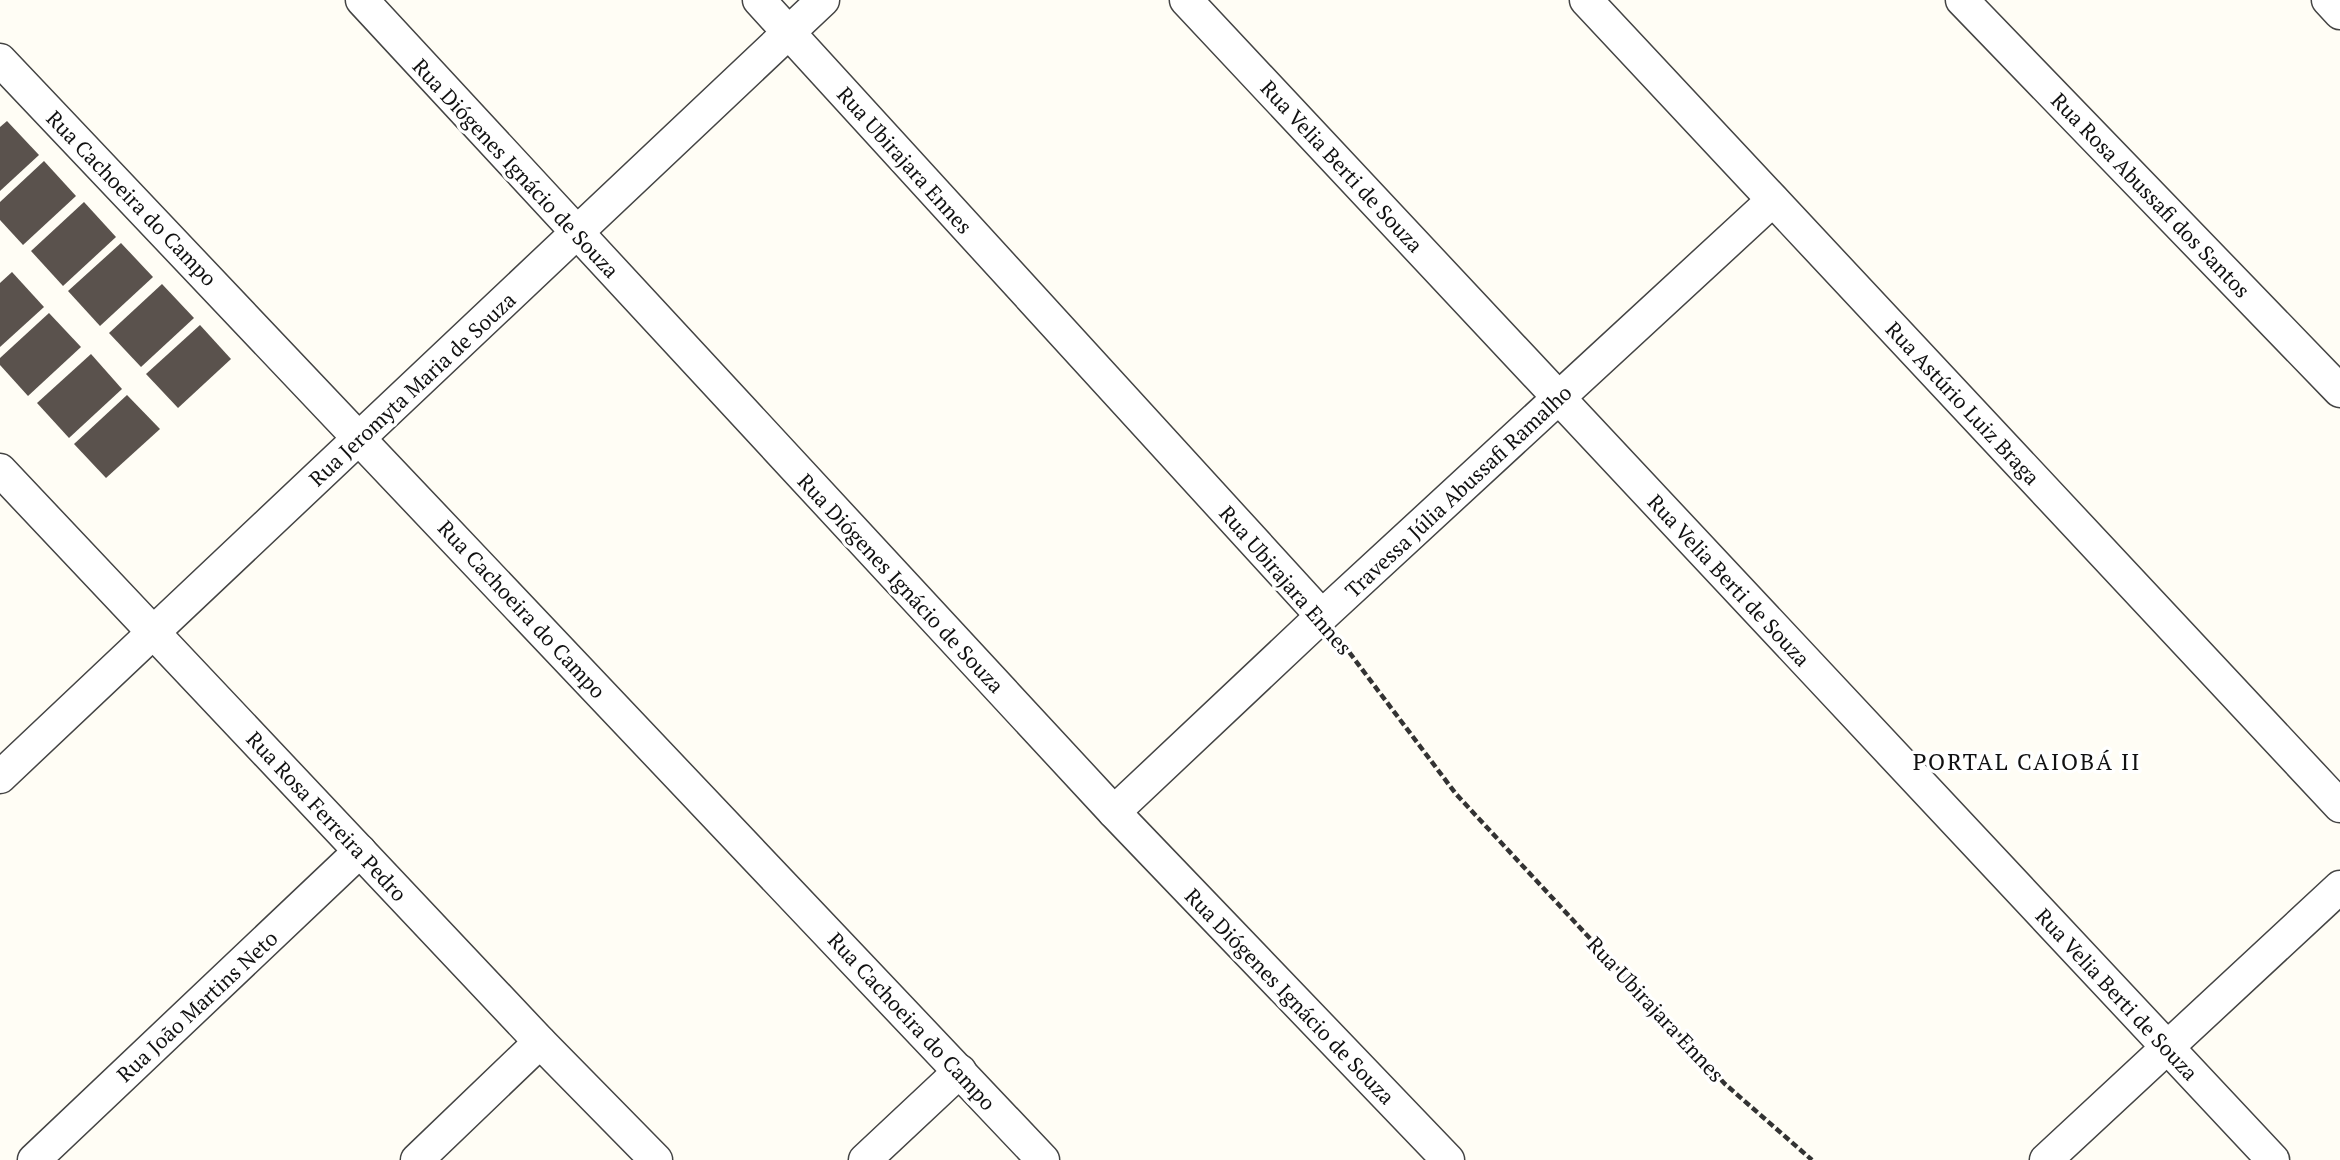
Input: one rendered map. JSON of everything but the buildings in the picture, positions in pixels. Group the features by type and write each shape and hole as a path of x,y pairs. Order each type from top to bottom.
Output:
{"street":[{"name":"Rua Diógenes Ignácio de Souza","path":"362,0 1114,812 1448,1160"},
{"name":"Rua Ubirajara Ennes","path":"758,0 1322,616"},
{"name":"Rua Jeromyta Maria de Souza","path":"0,777 824,0"},
{"name":"Rua Velia Berti de Souza","path":"1186,0 2273,1160"},
{"name":"Rua Astúrio Luiz Braga","path":"1586,0 2340,806"},
{"name":"Rua Rosa Abussafi dos Santos","path":"1962,0 2340,391"},
{"path":"2328,0 2340,13"},
{"name":"Rua Cachoeira do Campo","path":"0,60 1043,1160"},
{"name":"Travessa Júlia Abussafi Ramalho","path":"1114,812 1773,200"},
{"name":"Rua Rosa Ferreira Pedro","path":"0,470 540,1042 656,1160"},
{"name":"Rua João Martins Neto","path":"34,1160 359,851"},
{"path":"2046,1160 2340,887"},
{"path":"417,1160 540,1042"},
{"path":"865,1160 960,1071"}],"path":[{"name":"Rua Ubirajara Ennes","path":"1322,616 1456,794 1725,1084 1812,1160"}],"district":[{"name":"PORTAL CAIOBÁ II","path":"2027,761"}]}
